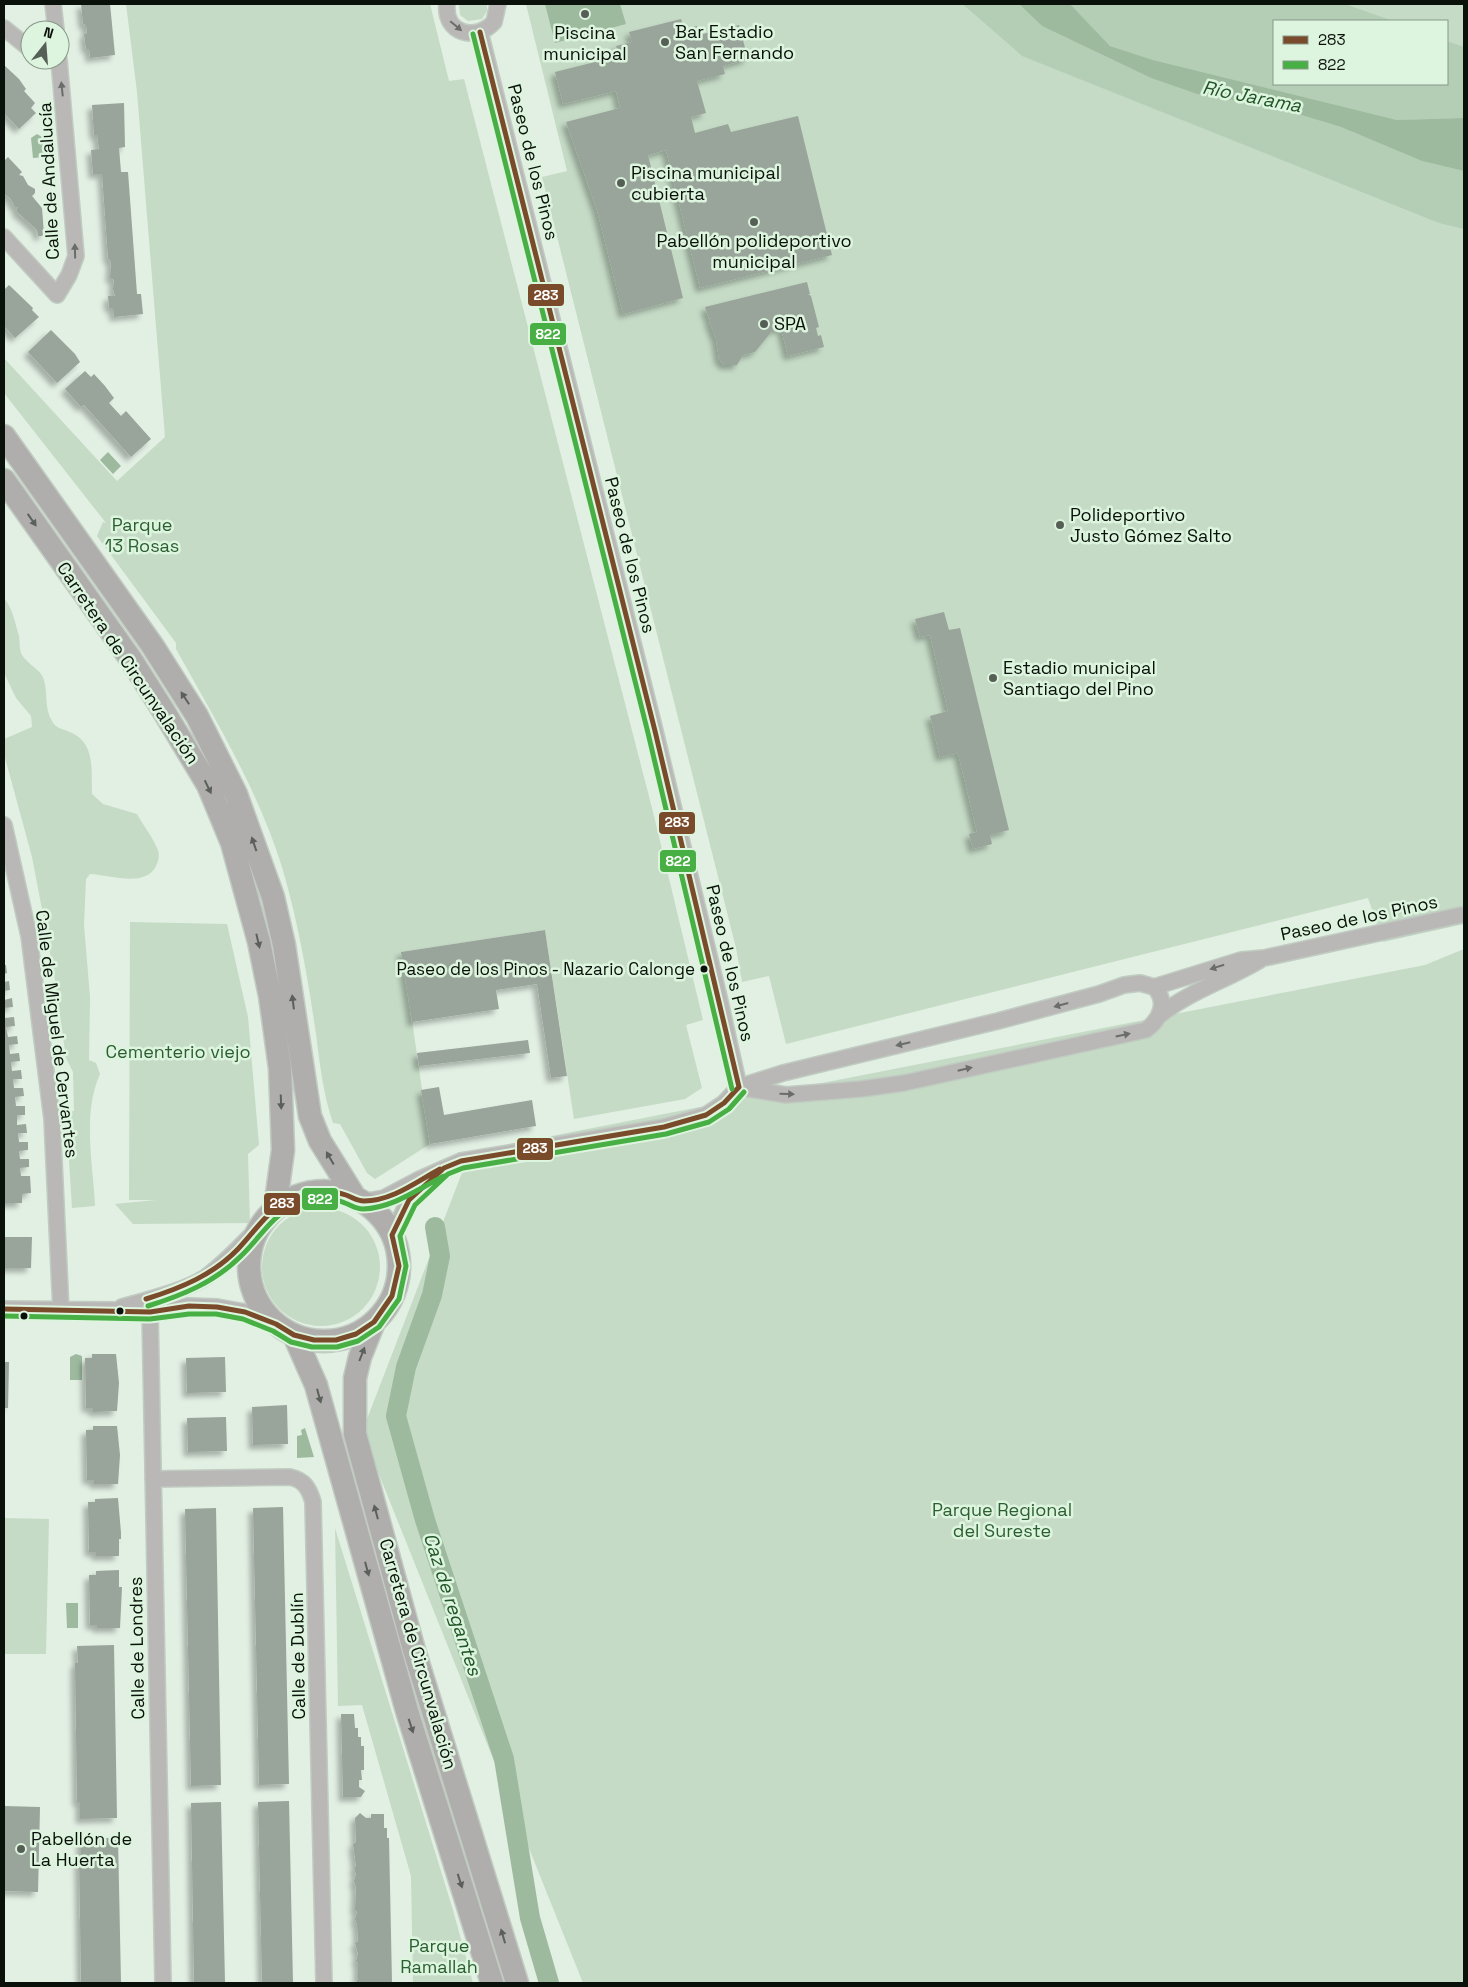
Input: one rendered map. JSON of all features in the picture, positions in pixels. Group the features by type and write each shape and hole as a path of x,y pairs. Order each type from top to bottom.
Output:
{"main road":[{"name":"Carretera de Circunvalación","path":"4,436 152,645 198,716 232,786 272,897 284,944 310,1116 320,1141 359,1200"},
{"name":"Carretera de Circunvalación","path":"4,480 130,658 167,717 208,785 232,844 259,942 280,1068 283,1150 275,1209"},
{"path":"326,1191 345,1194 359,1200 379,1216 392,1235 398,1258 397,1281 385,1310 374,1322 356,1334 336,1340 314,1340 285,1329 261,1306 251,1286 249,1255 260,1226 275,1209 290,1199 308,1193 326,1191"},
{"name":"Carretera de Circunvalación","path":"374,1322 360,1357 355,1378 355,1434 414,1650 517,1983"},
{"name":"Carretera de Circunvalación","path":"285,1329 316,1385 406,1711 492,1983"}],"street":[{"path":"53,4 55,20"},
{"path":"447,4 449,19 454,27 471,34 480,32 494,22 498,13 498,4"},
{"path":"4,28 20,40"},
{"name":"Paseo de los Pinos","path":"480,32 660,750 739,1087"},
{"name":"Calle de Andalucía","path":"4,237 57,295 69,275 76,256 60,70"},
{"name":"Calle de Miguel de Cervantes","path":"4,825 29,936 52,1119 61,1311"},
{"name":"Paseo de los Pinos","path":"359,1200 384,1198 461,1161 664,1127 706,1115 724,1103 739,1087 783,1073 998,1022 1099,994 1124,984 1140,983 1154,986 1242,960 1264,958 1461,915"},
{"name":"Paseo de los Pinos","path":"739,1087 786,1095 861,1090 904,1083 1146,1030 1154,1024 1159,1016 1183,998 1244,970 1264,958"},
{"path":"1154,986 1160,993 1162,1002 1159,1016"},
{"name":"Paseo de los Pinos","path":"392,1235 409,1200 444,1168"},
{"path":"113,1310 204,1278 220,1266 260,1226"},
{"path":"4,1309 150,1312 189,1306 217,1306 245,1312 285,1329"},
{"name":"Calle de Londres","path":"150,1312 162,1983"},
{"name":"Calle de Dublín","path":"153,1479 290,1476 300,1479 310,1490 313,1502 324,1983"}],"green space":[{"name":"Parque 13 Rosas","path":"126,4 430,4 449,81 464,79 653,812 703,1020 686,1025 702,1088 685,1099 574,1119 545,930 402,952 430,1144 375,1179 367,1173 340,1124 333,1123 320,1068 313,1013 298,929 282,867 261,810 235,755 176,649 176,643 97,536 103,522 106,523 4,393 4,358 117,481 165,437 137,92"},
{"path":"459,4 487,4 487,11 482,19 468,21 460,15"},
{"name":"Polideportivo Justo Gómez Salto","path":"526,4 962,4 1022,56 974,4 1464,4 1464,924 1383,942 1368,898 786,1044 769,976 742,982 736,948 542,177 567,171"},
{"path":"4,598 13,616 22,655 40,673 44,680 47,706 52,721 58,727 80,738 89,752 92,768 92,794 103,804 137,814 159,852 156,866 151,873 144,877 126,879 90,874 86,879 84,925 90,997 89,1060 96,1063 100,1074 91,1105 90,1122 95,1206 72,1208 66,1112 74,1111 73,1072 66,1058 55,980 32,857 4,754 4,739 32,727 31,716 16,698 5,675"},
{"name":"Cementerio viejo","path":"130,922 227,924 248,1017 259,1145 248,1154 250,1223 133,1224 115,1204 156,1200 129,1200"},
{"name":"Parque Regional del Sureste","path":"1464,949 1464,1983 583,1983 362,1432 470,1152 1425,965"},
{"path":"321,1208 344,1212 363,1225 376,1244 380,1267 376,1290 363,1309 344,1322 321,1326 298,1322 279,1309 266,1290 262,1267 266,1244 279,1225 298,1212"},
{"path":"4,1518 49,1519 46,1654 4,1654"},
{"name":"Parque Ramallah","path":"335,1528 453,1910 473,1983 413,1983 411,1876 362,1705 338,1706"}],"shaded area":[{"path":"962,4 1019,4 1042,26 1151,78 1197,94 1275,107 1341,127 1422,161 1464,171 1464,229 1439,223 1022,56"},
{"path":"1070,4 1345,4 1390,20 1273,20 1273,85 1448,85 1448,41 1464,47 1464,118 1397,120 1153,60 1110,46"}],"water":[{"name":"Piscina municipal","path":"545,4 620,4 626,24 555,43"},
{"name":"Río Jarama","path":"1019,4 1070,4 1110,46 1153,60 1397,120 1464,118 1464,171 1422,161 1341,127 1275,107 1197,94 1151,78 1042,26"},
{"path":"37,134 42,137 44,157 33,158 31,138"},
{"path":"108,452 121,466 113,474 100,460"},
{"path":"76,1354 82,1356 82,1380 70,1380 70,1357"},
{"path":"305,1428 314,1457 297,1458 297,1436 302,1435 301,1430"},
{"path":"66,1603 78,1603 78,1628 67,1628"}],"building":[{"path":"81,4 110,4 115,55 90,58 89,49 86,49 84,34 87,33 86,25 83,24"},
{"path":"681,19 684,29 697,26 699,35 739,25 748,59 723,66 725,74 697,81 706,113 691,117 695,133 728,124 731,132 798,116 832,255 700,288 666,150 648,155 683,298 623,314 597,210 566,122 620,108 616,91 563,104 555,72 619,56 616,46 632,42 629,32"},
{"path":"4,65 19,79 26,89 24,91 35,103 31,108 36,113 19,129 4,113"},
{"path":"124,103 125,147 119,148 121,172 128,172 137,294 141,294 143,314 114,317 113,308 109,308 108,296 115,296 113,289 114,280 110,278 111,262 108,258 102,174 93,174 91,150 99,149 97,135 94,135 92,105"},
{"path":"8,157 22,172 19,175 23,176 28,185 35,189 35,193 32,196 42,208 44,234 42,236 38,236 37,230 16,211 18,207 15,207 10,198 4,194 4,161"},
{"name":"SPA","path":"807,282 810,294 808,294 811,296 819,327 816,328 818,336 821,335 824,347 788,356 781,328 772,331 755,352 743,355 737,365 724,365 719,359 716,339 709,321 711,318 709,319 705,307"},
{"path":"9,285 33,308 32,310 39,317 15,338 4,326 4,290"},
{"path":"51,330 75,354 80,362 57,383 28,352"},
{"path":"85,371 91,377 94,374 105,386 114,398 109,403 121,416 126,411 151,439 131,457 84,405 81,407 65,389"},
{"path":"944,612 949,630 960,628 1009,830 990,835 992,844 973,849 969,834 977,832 958,753 940,757 930,716 948,711 930,635 920,637 915,619"},
{"path":"545,930 567,1076 551,1078 537,984 496,990 499,1009 412,1022 401,952"},
{"path":"4,965 6,965 7,973 4,974"},
{"path":"9,981 10,990 4,991 4,982"},
{"path":"12,998 13,1007 4,1008 4,1000"},
{"path":"14,1017 15,1026 6,1027 8,1037 17,1036 18,1044 9,1045 10,1054 19,1053 20,1061 11,1062 12,1071 21,1070 22,1079 13,1079 14,1088 23,1088 24,1096 15,1097 16,1106 25,1106 25,1115 17,1115 17,1125 26,1124 27,1133 18,1133 19,1142 28,1142 28,1150 19,1151 20,1159 29,1159 29,1167 20,1168 21,1176 30,1176 31,1193 22,1194 22,1203 4,1203 4,1018"},
{"path":"528,1040 530,1053 419,1066 417,1053"},
{"path":"439,1087 444,1115 532,1100 536,1126 430,1144 421,1090"},
{"path":"4,1237 32,1237 31,1268 4,1268"},
{"path":"92,1354 116,1354 119,1383 117,1411 93,1412 93,1408 86,1408 85,1358 92,1358"},
{"path":"225,1357 226,1392 187,1393 186,1358"},
{"path":"4,1362 9,1362 8,1408 4,1408"},
{"path":"287,1405 288,1444 253,1445 252,1407"},
{"path":"226,1417 227,1451 188,1452 187,1418"},
{"path":"93,1426 117,1426 120,1455 118,1484 94,1484 94,1480 87,1480 86,1430 93,1430"},
{"path":"118,1498 121,1533 119,1556 96,1556 96,1552 89,1552 88,1502 95,1502 95,1499"},
{"path":"283,1507 289,1784 259,1785 253,1508"},
{"path":"216,1508 221,1785 191,1786 185,1509"},
{"path":"119,1570 119,1587 122,1587 120,1628 97,1628 97,1625 90,1625 89,1575 96,1575 96,1571"},
{"path":"114,1645 117,1818 80,1819 80,1802 77,1802 75,1663 78,1663 77,1646"},
{"path":"341,1714 354,1714 355,1728 358,1728 358,1737 361,1737 361,1746 364,1746 364,1770 361,1770 362,1780 359,1780 359,1787 365,1791 361,1797 343,1797"},
{"path":"289,1801 293,1983 262,1983 258,1802"},
{"path":"221,1802 225,1983 194,1983 191,1803"},
{"name":"Pabellón de La Huerta","path":"4,1806 40,1807 38,1892 4,1891"},
{"path":"360,1813 366,1818 371,1818 371,1814 384,1814 384,1828 387,1828 387,1838 389,1838 392,1983 356,1983 358,1978 358,1963 356,1961 358,1954 355,1943 358,1941 355,1919 357,1912 355,1910 356,1888 354,1881 356,1874 354,1868 356,1866 353,1844 356,1842 355,1818"},
{"path":"81,1838 118,1838 121,1983 81,1983 79,1856 81,1856"}],"waterway":[{"name":"Caz de regantes","path":"435,1227 440,1256 432,1295 406,1367 396,1416 425,1520 504,1759 530,1918 549,1983"}],"transit line":[{"name":"283","path":"480,32 655,731 739,1087"},
{"name":"822","path":"473,34 648,733 732,1089"},
{"name":"283","path":"4,1309 150,1312 189,1306 217,1307 245,1312 276,1324 294,1335 314,1340 336,1340 356,1334 374,1322 392,1296 399,1266 392,1235 409,1200 444,1168 461,1161 664,1127 706,1115 724,1103 739,1087"},
{"name":"822","path":"4,1316 150,1319 189,1314 216,1314 243,1319 273,1331 291,1342 312,1347 337,1347 358,1341 379,1327 399,1299 406,1266 400,1236 415,1205 448,1174 463,1168 666,1134 709,1122 729,1109 744,1092"},
{"name":"283","path":"146,1299 196,1280 218,1266 238,1249 268,1215 290,1199 310,1193 325,1192 339,1193 361,1201 374,1200 404,1190 440,1169"},
{"name":"822","path":"148,1306 198,1287 220,1273 241,1256 278,1216 299,1203 332,1199 360,1209 374,1208 395,1202 444,1176"}],"place":[{"name":"Piscina municipal","path":"585,14"},
{"name":"Bar Estadio San Fernando","path":"665,42"},
{"name":"Piscina municipal cubierta","path":"621,183"},
{"name":"Pabellón polideportivo municipal","path":"754,222"},
{"name":"SPA","path":"764,324"},
{"name":"Polideportivo Justo Gómez Salto","path":"1060,525"},
{"name":"Estadio municipal Santiago del Pino","path":"993,678"},
{"name":"Paseo de los Pinos - Nazario Calonge","path":"704,969"},
{"name":"Pabellón de La Huerta","path":"21,1849"}]}
